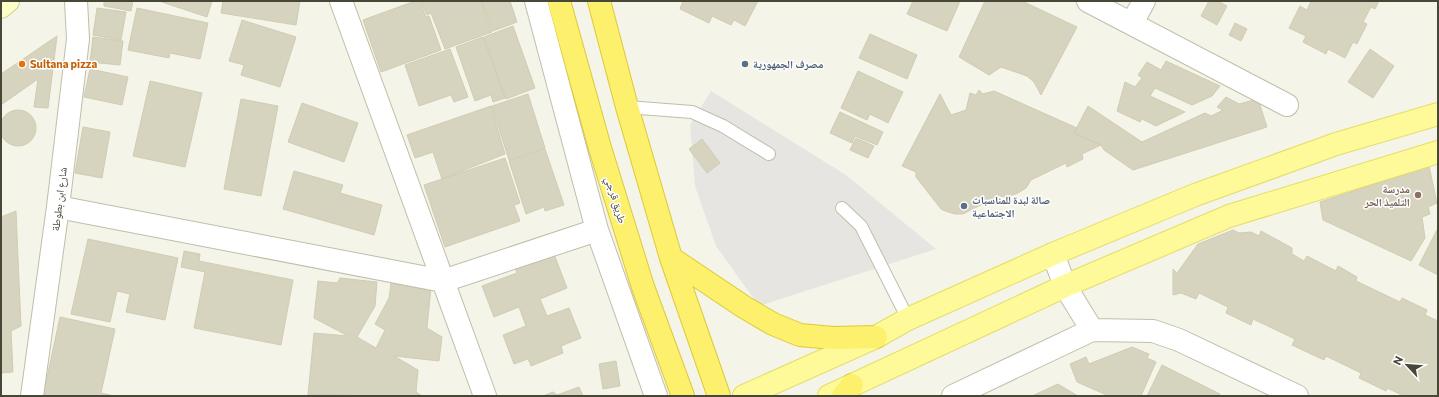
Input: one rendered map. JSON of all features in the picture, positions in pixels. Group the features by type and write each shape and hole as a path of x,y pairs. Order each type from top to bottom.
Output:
{"highway":[{"name":"طريق قرجي","path":"559,1 600,148 643,288 683,396"},
{"path":"599,1 627,107 672,258 718,396"},
{"path":"672,258 744,307 773,324 800,335 834,338 876,337"}],"main road":[{"path":"1,7 8,1"},
{"path":"744,396 876,337 908,319 1053,254 1194,195 1336,144 1438,114"},
{"path":"829,396 847,390 1065,286 1229,216 1438,152"}],"street":[{"name":"شارع ابن بطوطة","path":"32,396 58,207 78,39 76,1"},
{"path":"340,1 485,396"},
{"path":"536,1 596,230 656,396"},
{"path":"1088,1 1287,105"},
{"path":"1132,23 1144,1"},
{"path":"58,207 443,281 596,230"},
{"path":"1053,254 1065,286 1092,330"},
{"path":"953,396 1092,330 1152,332 1179,340 1297,396"}],"lane":[{"path":"627,107 692,112 723,126 769,154"},
{"path":"842,208 861,226 908,319"}],"shaded area":[{"path":"711,91 846,175 936,249 759,306 716,246 695,186 690,125"}],"building":[{"path":"104,1 133,1 131,11 104,6"},
{"path":"159,1 212,1 207,17"},
{"path":"223,1 300,1 296,25 221,13"},
{"path":"415,1 420,1 426,17 429,16 441,50 381,72 363,20"},
{"path":"421,1 481,1 492,32 445,49 431,13 427,15"},
{"path":"482,1 510,1 517,22 493,31"},
{"path":"683,1 758,1 745,26 734,20 731,25 712,16 709,23 680,9"},
{"path":"913,1 960,1 947,31 907,14"},
{"path":"985,1 1022,1 1077,27 1041,95 1034,82 1027,76 1001,67 989,75 959,57"},
{"path":"1209,1 1218,1 1227,6 1217,25 1201,16"},
{"path":"1311,1 1379,1 1375,9 1371,7 1363,22 1367,24 1357,44 1353,42 1345,58 1328,49 1326,54 1303,42 1306,36 1289,28 1300,6 1307,10"},
{"path":"97,8 126,12 121,40 93,35"},
{"path":"137,8 208,23 200,59 170,53 169,58 128,50"},
{"path":"242,20 296,37 280,87 241,75 244,65 229,61"},
{"path":"1235,23 1247,29 1241,41 1229,35"},
{"path":"513,26 535,88 506,99 484,37"},
{"path":"870,34 917,55 907,79 859,58"},
{"path":"57,36 48,108 34,107 38,79 1,105 1,74"},
{"path":"93,37 123,41 120,65 90,62"},
{"path":"483,37 505,98 493,102 491,95 475,101 456,47"},
{"path":"450,49 468,97 454,102 451,95 419,106 405,65"},
{"path":"1370,49 1394,66 1373,98 1348,82"},
{"path":"1166,61 1220,86 1212,96 1192,105 1155,88 1150,96 1185,112 1156,126 1142,119 1140,122 1117,111 1125,82 1135,87 1142,78 1138,75 1147,62 1161,70"},
{"path":"90,69 128,77 122,105 84,97"},
{"path":"858,71 903,92 888,123 870,114 867,120 841,108"},
{"path":"150,81 202,93 185,167 133,156"},
{"path":"979,90 983,94 994,91 1077,128 1074,133 1101,145 1082,154 1083,159 1067,167 1066,163 1031,180 1026,188 1018,193 1007,197 998,196 963,214 955,214 945,211 941,209 916,177 916,172 902,166 940,94 951,115 966,110 970,93 976,95"},
{"path":"528,94 545,148 509,160 492,106"},
{"path":"1226,97 1239,104 1258,99 1267,127 1133,170 1104,150 1101,145 1074,133 1088,106 1142,142 1205,113 1211,116 1223,110 1217,107"},
{"path":"241,99 278,106 261,196 224,189"},
{"path":"302,103 358,123 344,162 288,142"},
{"path":"491,106 505,154 442,179 433,152 415,158 407,135"},
{"path":"18,110 31,115 36,128 31,141 18,146 5,141 0,128 5,115"},
{"path":"840,112 883,132 877,145 855,136 852,143 830,133"},
{"path":"83,127 110,132 102,178 75,173"},
{"path":"856,138 874,146 868,158 850,150"},
{"path":"702,139 720,163 707,173 689,149"},
{"path":"545,149 564,205 545,211 544,207 526,214 509,161"},
{"path":"505,158 520,203 514,205 520,221 445,247 424,185"},
{"path":"1429,166 1437,203 1428,207 1430,214 1422,217 1425,238 1411,261 1323,220 1320,202"},
{"path":"294,171 343,185 340,193 382,205 374,235 283,209"},
{"path":"16,211 21,326 11,331 13,372 1,373 1,217"},
{"path":"1438,228 1438,275 1419,265"},
{"path":"1233,230 1239,233 1251,232 1259,236 1261,231 1292,248 1292,254 1304,261 1307,256 1336,271 1338,266 1357,277 1356,281 1400,302 1402,298 1427,310 1425,315 1438,321 1438,396 1404,396 1387,388 1386,391 1359,378 1361,373 1326,356 1324,360 1292,345 1295,339 1253,319 1251,325 1226,313 1228,307 1199,293 1196,299 1181,293 1173,295 1173,269 1177,273 1198,244"},
{"path":"88,239 178,258 165,320 126,312 130,294 117,291 110,322 71,314"},
{"path":"184,251 200,254 199,261 293,280 281,345 194,328 205,272 181,267"},
{"path":"554,254 567,288 540,299 547,316 569,308 581,338 561,346 563,353 531,366 528,359 514,364 503,335 526,326 519,307 494,317 482,286 517,273 513,263"},
{"path":"340,278 377,282 375,306 357,337 376,348 385,330 375,324 389,298 391,283 431,287 427,328 442,337 439,361 394,356 418,370 416,392 422,396 308,395 314,333 348,336 314,318 318,281 337,283"},
{"path":"60,317 115,329 101,393 114,396 43,396"},
{"path":"1132,347 1149,354 1147,358 1156,362 1141,396 1109,396 1077,382 1070,364 1086,357 1089,364"},
{"path":"616,361 620,386 603,389 599,364"},
{"path":"1162,365 1220,394 1219,396 1147,396"},
{"path":"1058,384 1078,396 1032,396"},
{"path":"579,387 583,396 543,396 553,392 557,395"}],"place":[{"name":"Sultana pizza","path":"22,64"},
{"name":"مصرف الجمهورية","path":"745,64"},
{"name":"مدرسة التلميذ الحر","path":"1418,195"},
{"name":"صالة لبدة للمناسبات الاجتماعية","path":"964,206"}]}
